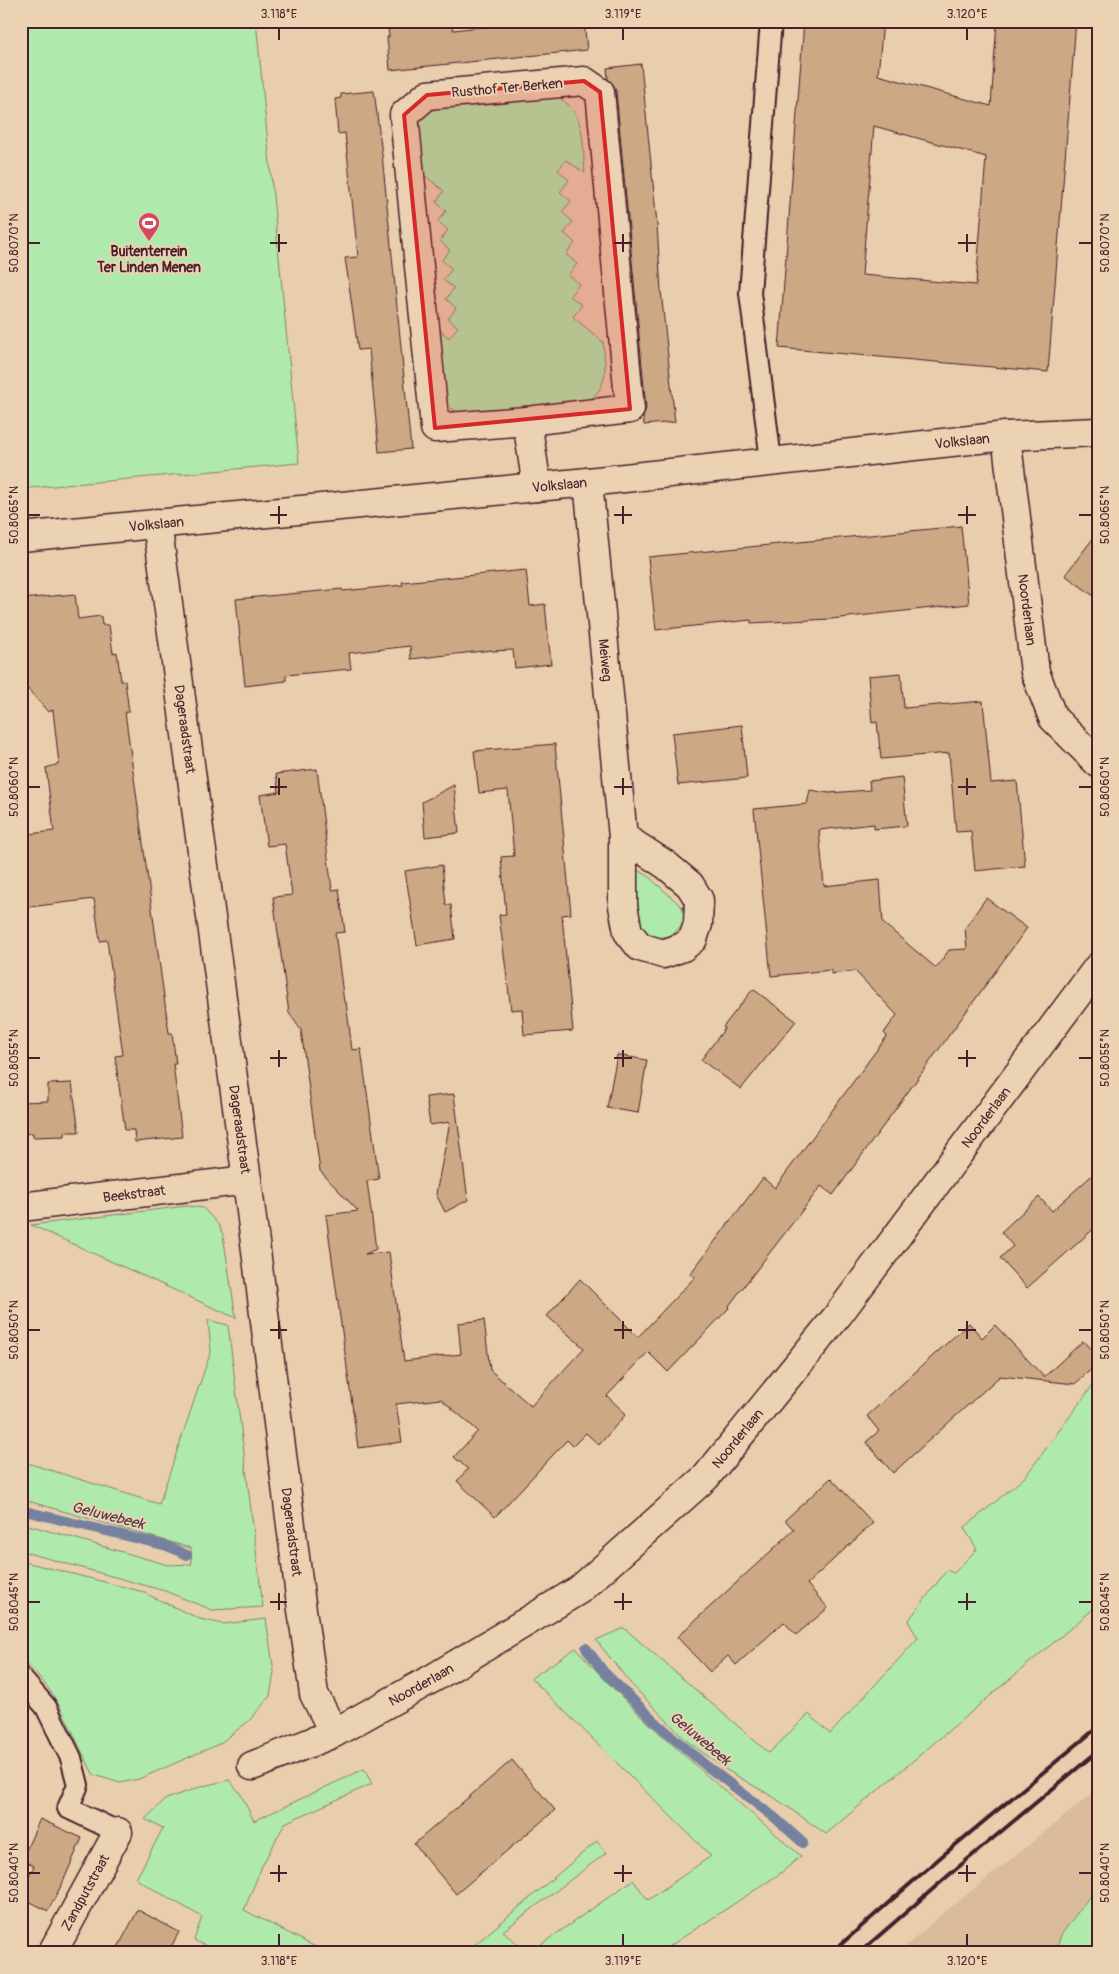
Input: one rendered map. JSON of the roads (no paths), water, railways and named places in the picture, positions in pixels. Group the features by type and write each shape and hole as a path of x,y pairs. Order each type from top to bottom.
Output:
{"street":[{"name":"Rusthof Ter Berken","path":"584,81 600,92 630,409 527,421 434,428 404,116 427,95 584,81"},
{"path":"527,421 537,487"},
{"name":"Volkslaan","path":"21,537 588,482 1006,436 1098,432"},
{"name":"Noorderlaan","path":"1006,436 1035,672 1053,718 1098,763"},
{"name":"Meiweg","path":"588,482 623,837"},
{"name":"Dageraadstraat","path":"157,523 247,1180 314,1694 334,1733"},
{"name":"Noorderlaan","path":"252,1766 334,1733 435,1677 579,1590 706,1477 838,1315 1098,967"},
{"name":"Beekstraat","path":"21,1207 247,1180"},
{"name":"Zandputstraat","path":"52,1953 118,1832"}],"lane":[{"path":"771,21 750,293 771,461"},
{"path":"21,1678 46,1707 71,1758 78,1785 68,1808 118,1832"}],"waterway":[{"name":"Geluwebeek","path":"21,1510 167,1546 187,1555"},
{"name":"Geluwebeek","path":"586,1648 604,1672 659,1725 704,1764 774,1817 803,1843"}],"railway":[{"path":"831,1953 942,1856 1098,1727"},
{"path":"859,1953 956,1869 1098,1751"}],"place":[{"name":"Buitenterrein Ter Linden Menen","path":"149,242"}]}
